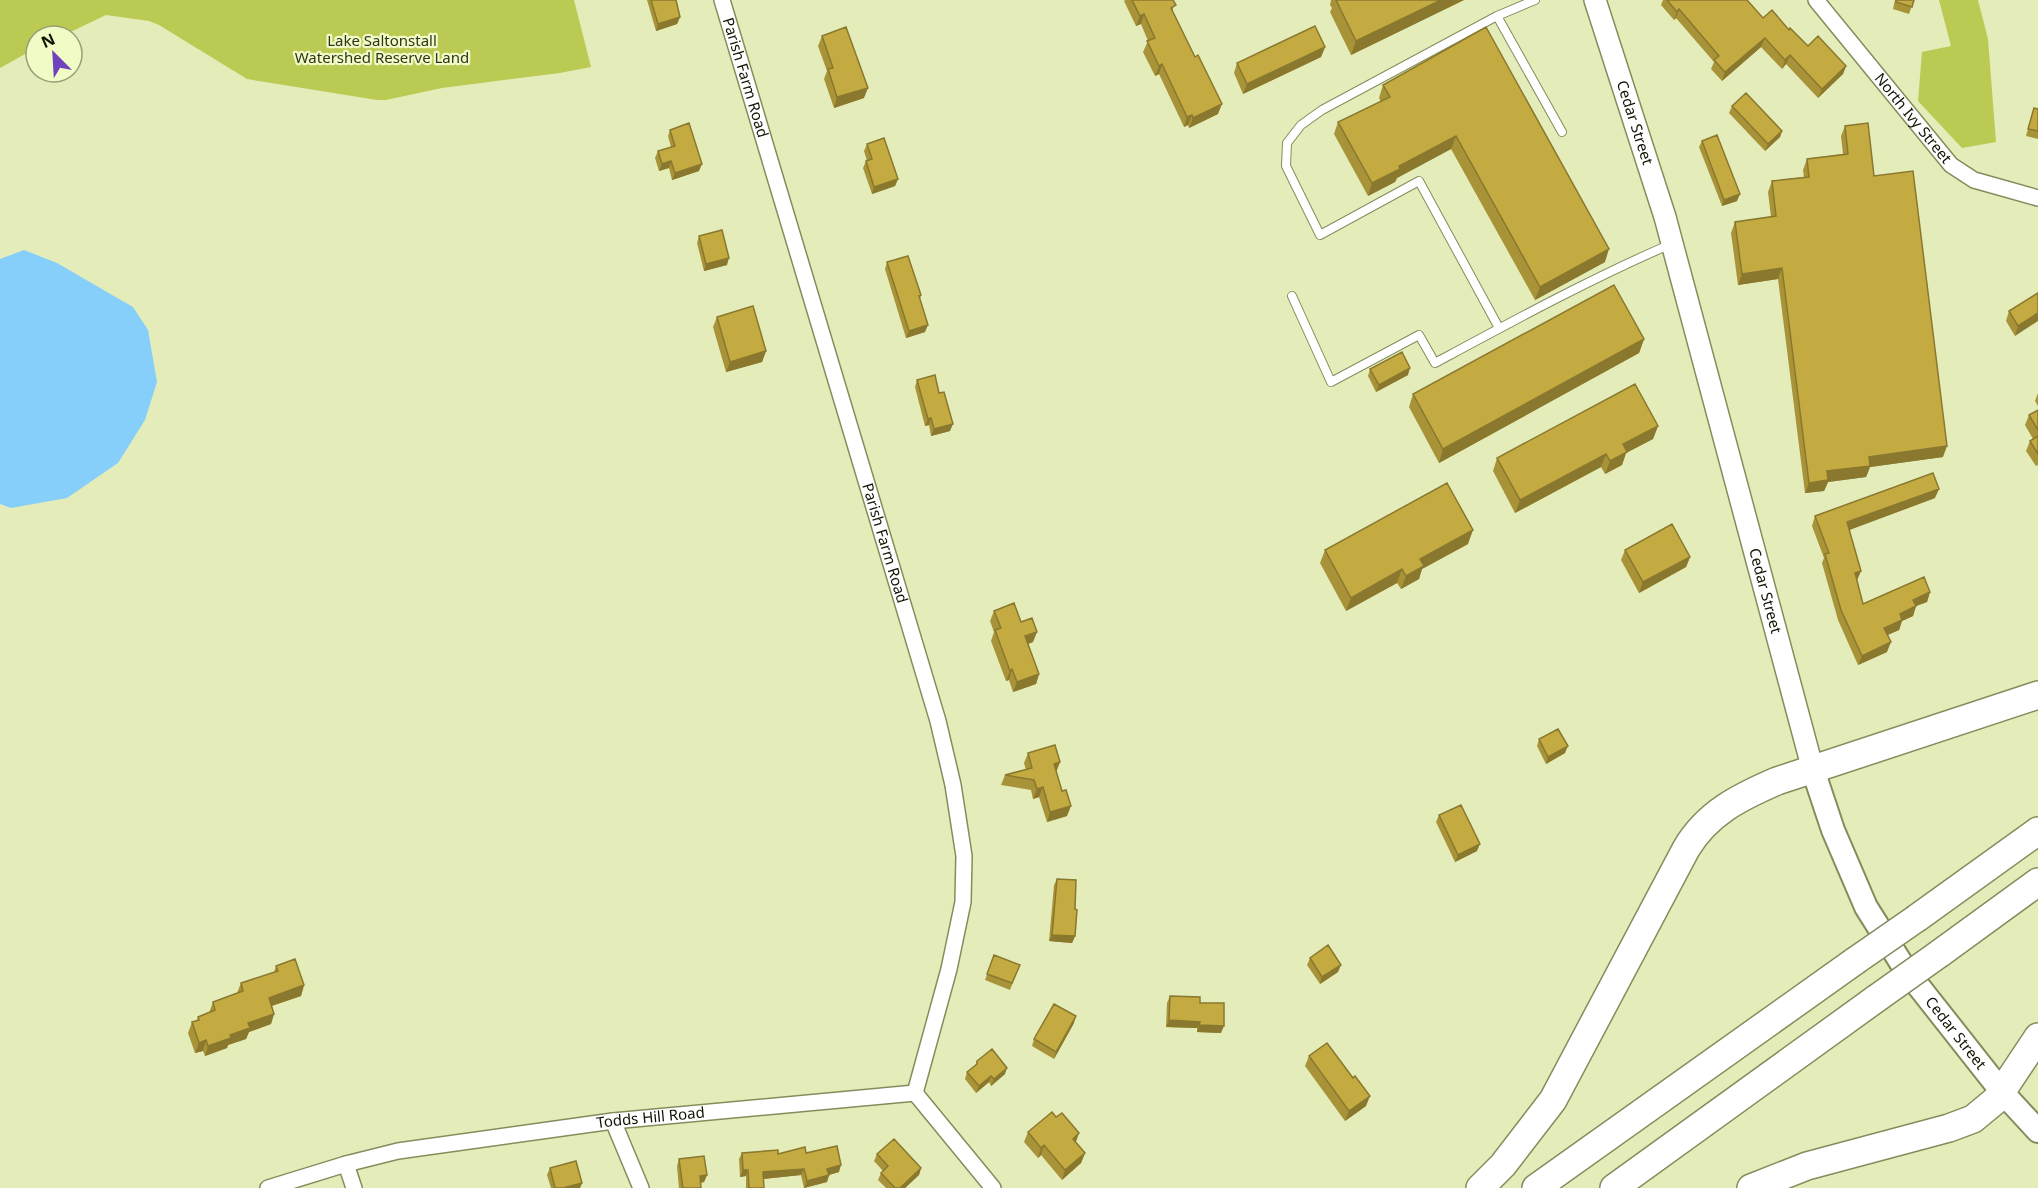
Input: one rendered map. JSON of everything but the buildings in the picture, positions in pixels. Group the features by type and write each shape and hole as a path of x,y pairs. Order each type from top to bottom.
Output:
{"highway":[{"path":"1480,1188 1503,1165 1553,1100 1693,836 1706,822 1721,809 1740,798 1777,781 2038,695"},
{"path":"1536,1188 2038,831"},
{"path":"1614,1188 2038,882"},
{"path":"1752,1188 1807,1166 1963,1124 1981,1114 2002,1092 2038,1037"}],"main road":[{"name":"Cedar Street","path":"1595,0 1673,244 1813,770 1833,830 1866,907 1905,969 2002,1092 2038,1131"}],"street":[{"name":"Parish Farm Road","path":"722,0 932,698 953,785 964,856 963,902 949,969 915,1093"},
{"name":"North Ivy Street","path":"1816,0 1951,165 1974,180 2038,198"},
{"name":"Todds Hill Road","path":"268,1188 398,1151 613,1121 915,1093"},
{"path":"915,1093 993,1188"},
{"path":"613,1121 641,1188"},
{"path":"346,1164 354,1188"}],"lane":[{"path":"1499,328 1419,181 1320,235 1286,165 1287,143 1301,125 1322,110 1497,16 1535,0"},
{"path":"1497,16 1562,132"},
{"path":"1292,296 1331,382 1419,335 1435,363 1632,261 1673,244"}],"green space":[{"name":"Lake Saltonstall Watershed Reserve Land","path":"0,0 574,0 591,67 442,88 377,100 247,79 159,25 149,21 106,15 84,26 24,24 24,55 0,68"},
{"path":"1939,0 1978,0 1988,39 1996,142 1962,148 1918,101 1922,52 1951,46"}],"water":[{"path":"24,250 57,263 133,307 148,330 157,382 145,420 118,463 67,498 11,508 0,504 0,259"}]}
